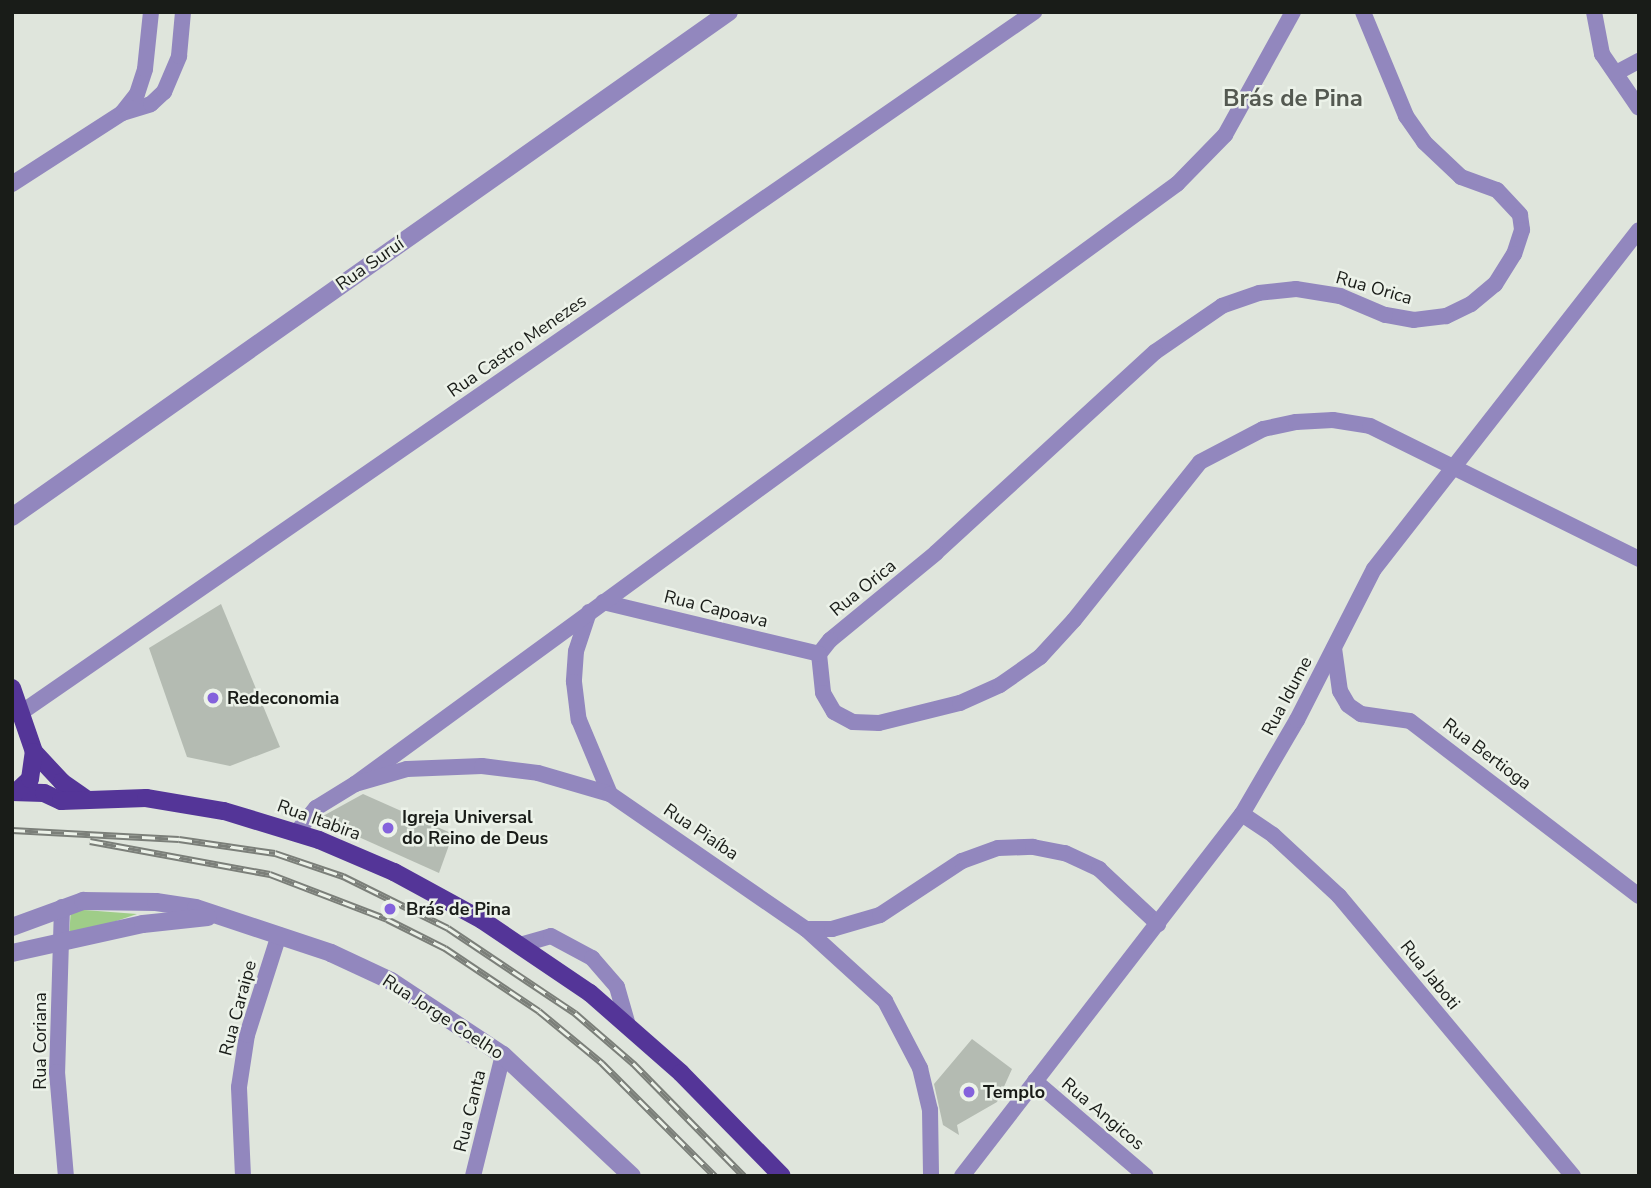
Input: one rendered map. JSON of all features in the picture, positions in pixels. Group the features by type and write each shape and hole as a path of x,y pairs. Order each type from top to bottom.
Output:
{"main road":[{"path":"12,688 34,752 30,779 14,792"},
{"path":"34,752 62,782 85,798"},
{"name":"Rua Itabira","path":"14,792 44,793 61,801 85,798 185,804 297,832 394,872 520,945 627,1022 782,1176"}],"street":[{"path":"122,113 137,94 145,69 151,12"},
{"path":"12,184 122,113 151,104 164,92 179,56 183,12"},
{"name":"Rua Suruí","path":"12,517 729,12"},
{"name":"Rua Castro Menezes","path":"22,712 1034,12"},
{"path":"355,784 1178,184 1225,135 1293,12"},
{"name":"Rua Orica","path":"819,654 1155,352 1222,306 1259,293 1296,289 1340,296 1385,315 1414,320 1459,310 1495,284 1514,254 1522,230 1520,215 1497,190 1461,177 1424,142 1406,116 1363,12"},
{"path":"1594,12 1602,54 1639,108"},
{"path":"1616,73 1639,61"},
{"name":"Rua Idume","path":"962,1176 1242,814 1334,648 1374,569 1605,279 1639,230"},
{"path":"819,654 822,693 834,712 853,722 907,719 1000,685 1040,657 1074,620 1200,462 1264,429 1333,420 1370,426 1639,559"},
{"name":"Rua Capoava","path":"603,602 819,654"},
{"path":"589,612 576,651 574,682 579,720 610,794"},
{"name":"Rua Bertioga","path":"1334,648 1340,691 1348,705 1361,714 1410,721 1639,896"},
{"name":"Rua Piaíba","path":"297,832 316,808 355,784 407,769 482,766 538,773 610,794 806,929 870,985 906,1034 930,1110 931,1176"},
{"name":"Rua Jaboti","path":"1242,814 1283,843 1339,896 1573,1176"},
{"path":"806,929 832,929 880,915 962,861 998,848 1033,847 1065,853 1099,869 1158,924"},
{"name":"Rua Jorge Coelho","path":"12,927 62,907 110,898 156,902 219,915 279,935 391,981 503,1055 631,1176"},
{"name":"Rua Coriana","path":"62,907 57,1072 66,1176"},
{"path":"12,953 60,940 219,915"},
{"name":"Rua Caraipe","path":"243,1176 239,1087 247,1035 279,935"},
{"name":"Rua Itabira","path":"520,945 551,936 592,958 617,987 627,1022"},
{"name":"Rua Canta","path":"473,1176 503,1055"},
{"name":"Rua Angicos","path":"1035,1082 1146,1176"}],"green space":[{"path":"71,909 137,914 69,937"}],"building":[{"name":"Redeconomia","path":"221,604 280,747 230,766 187,757 149,648"},
{"name":"Igreja Universal do Reino de Deus","path":"363,794 453,834 439,873 323,821 323,816"},
{"name":"Templo","path":"972,1039 1012,1069 997,1102 957,1125 959,1135 943,1125 934,1084"}],"railway":[{"path":"12,830 179,839 275,853 343,876 448,928 575,1013 633,1063 744,1176"},
{"path":"90,841 270,874 387,919 445,948 539,1011 602,1063 715,1176"}],"place":[{"name":"Redeconomia","path":"213,698"},
{"name":"Igreja Universal do Reino de Deus","path":"388,828"},
{"name":"Brás de Pina","path":"390,909"},
{"name":"Templo","path":"969,1092"}],"district":[{"name":"Brás de Pina","path":"1293,99"}]}
